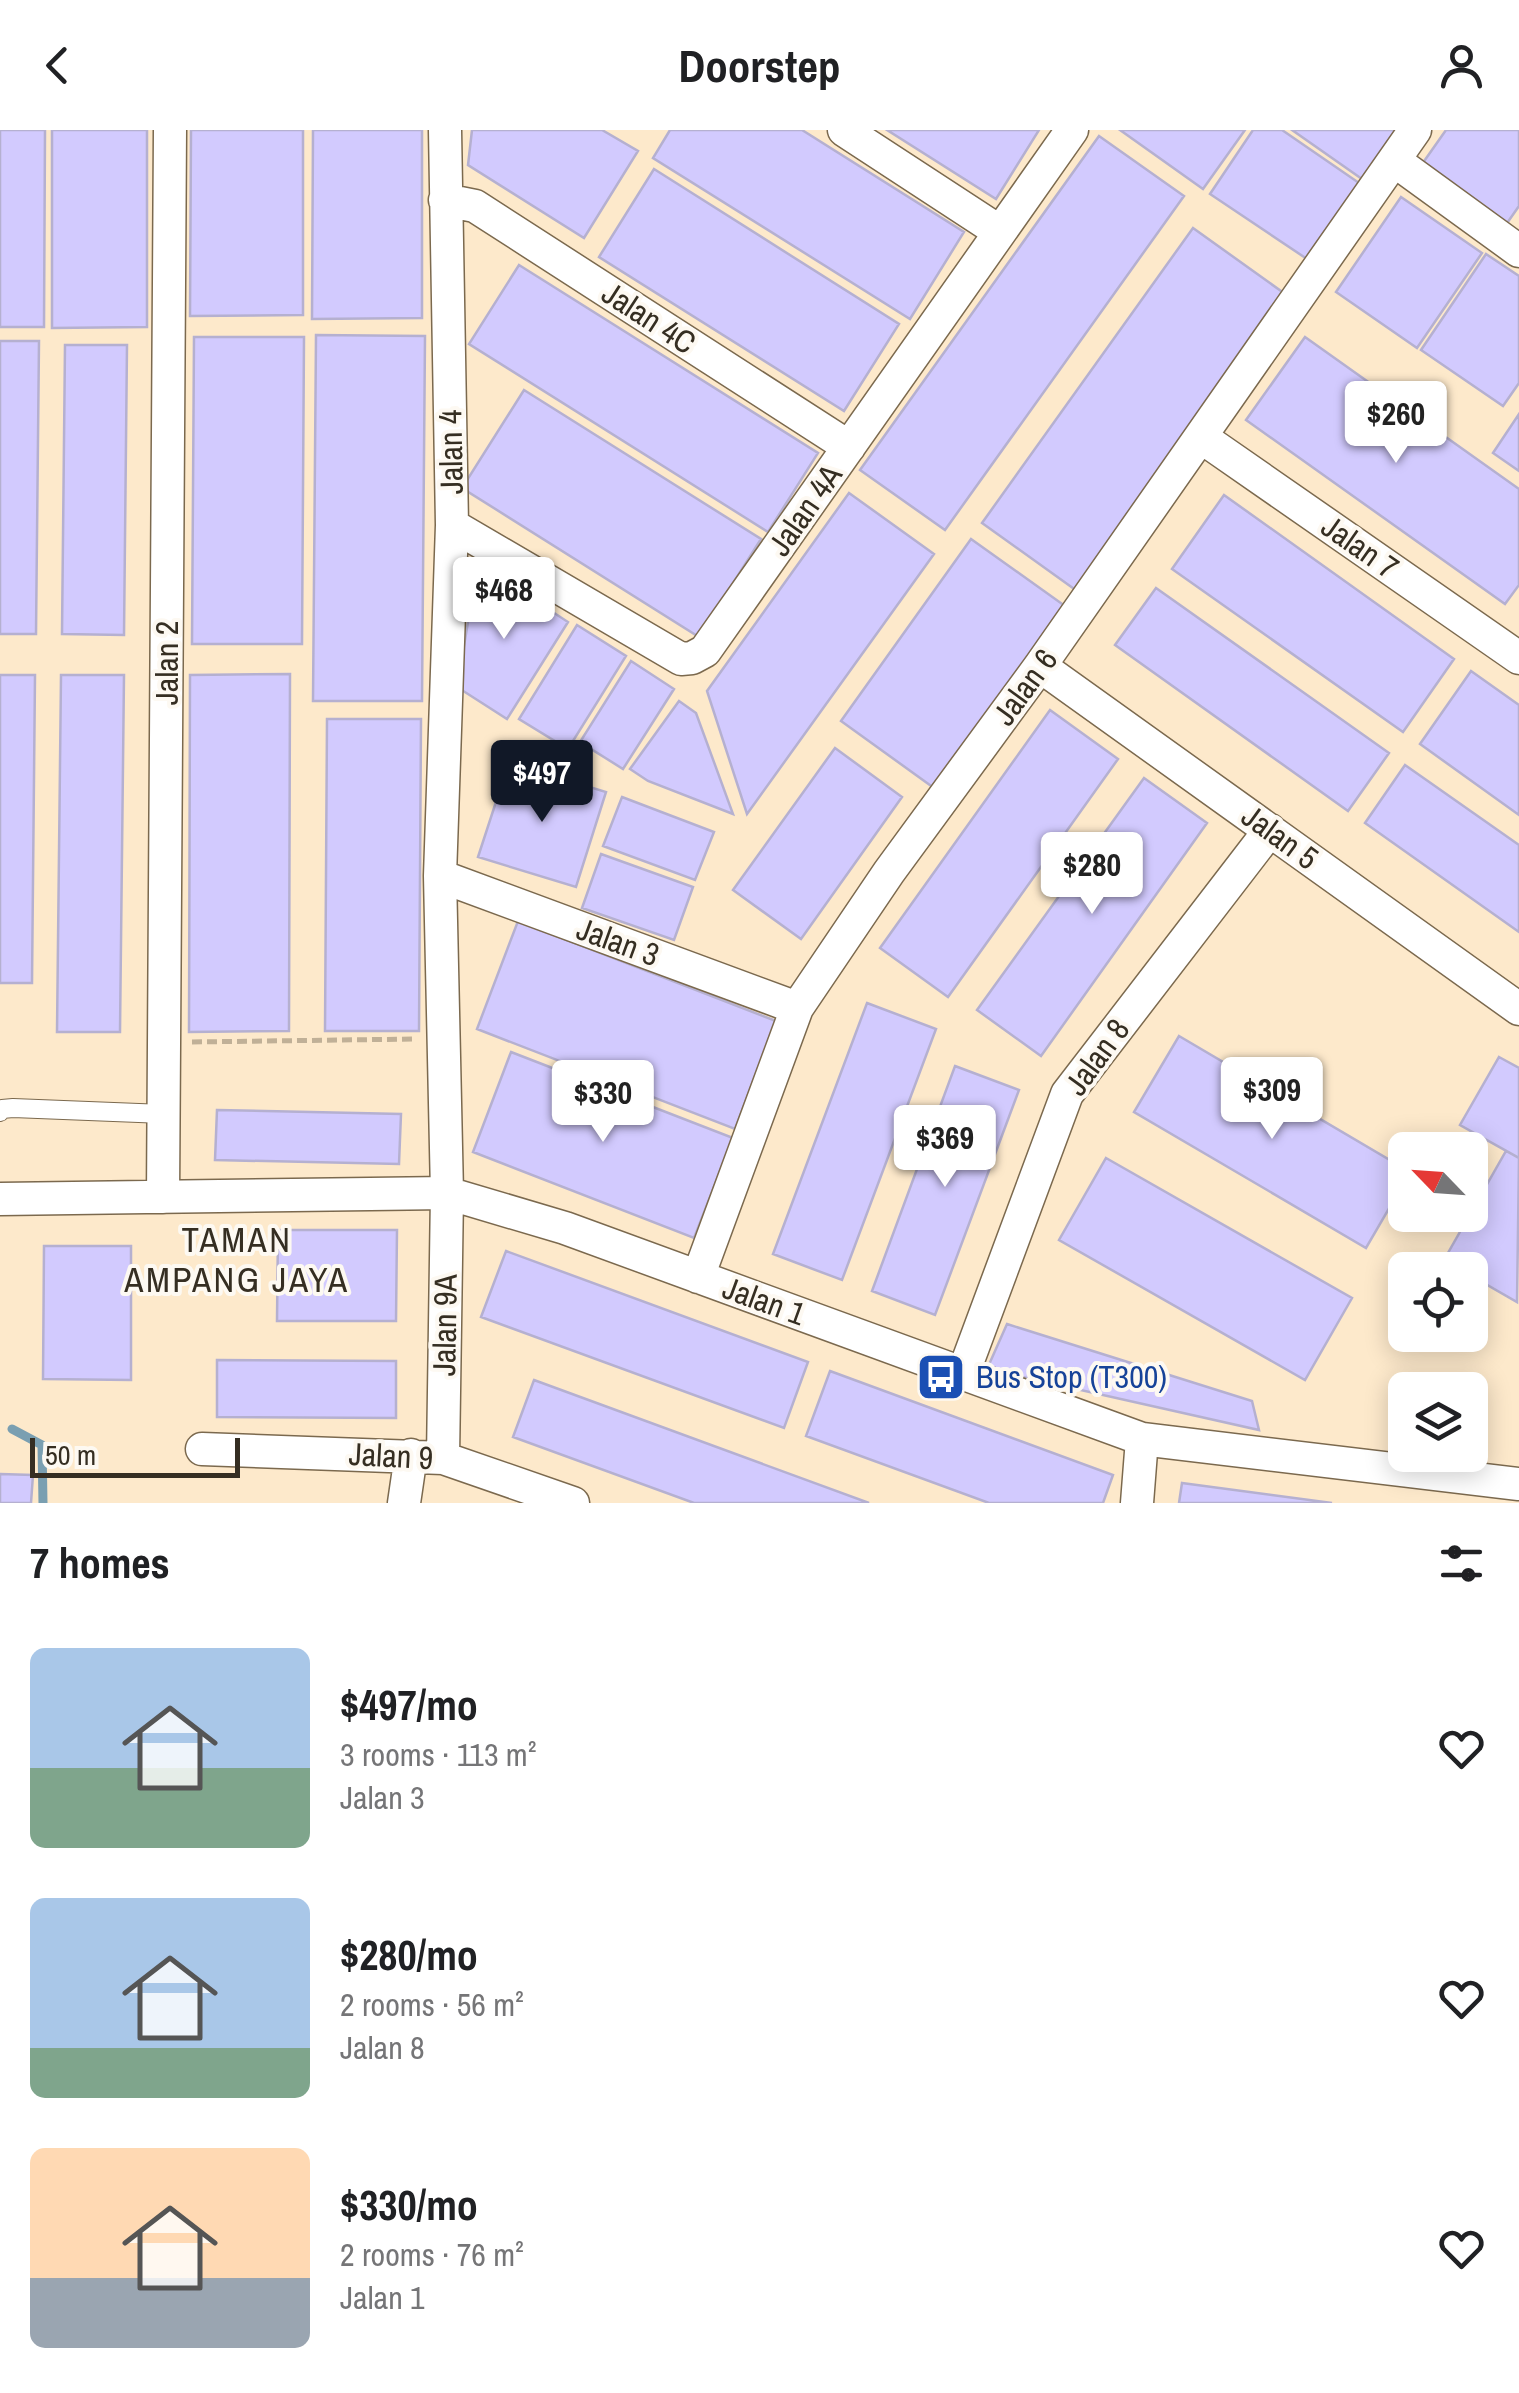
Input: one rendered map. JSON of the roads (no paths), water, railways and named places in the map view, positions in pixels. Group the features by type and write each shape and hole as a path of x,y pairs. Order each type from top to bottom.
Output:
{"street":[{"name":"Jalan 2","path":"163,1197 170,130"},
{"name":"Jalan 4","path":"446,130 452,525 440,876 446,1193"},
{"path":"844,130 1000,232"},
{"name":"Jalan 4A","path":"452,525 681,658 705,652 1072,130"},
{"name":"Jalan 6","path":"698,1277 797,1008 889,872 1040,666 1416,130"},
{"path":"1395,161 1519,251"},
{"name":"Jalan 4C","path":"445,200 475,206 849,447"},
{"name":"Jalan 7","path":"1201,437 1519,658"},
{"name":"Jalan 5","path":"1040,666 1519,1009"},
{"name":"Jalan 8","path":"963,1374 1067,1094 1270,830"},
{"name":"Jalan 3","path":"440,876 797,1008"},
{"name":"Jalan 1","path":"0,1199 446,1193 508,1208 1142,1439 1519,1484"},
{"name":"Jalan 9A","path":"404,1503 427,1456 446,1193"},
{"path":"1137,1503 1142,1439"},
{"name":"Jalan 9","path":"202,1449 427,1456 573,1503"}],"lane":[{"path":"0,1112 13,1108 164,1114"}],"waterway":[{"path":"12,1429 42,1445 43,1503"}],"place":[{"name":"Bus Stop (T300)","path":"941,1377"}],"district":[{"name":"TAMAN AMPANG JAYA","path":"237,1260"}]}
